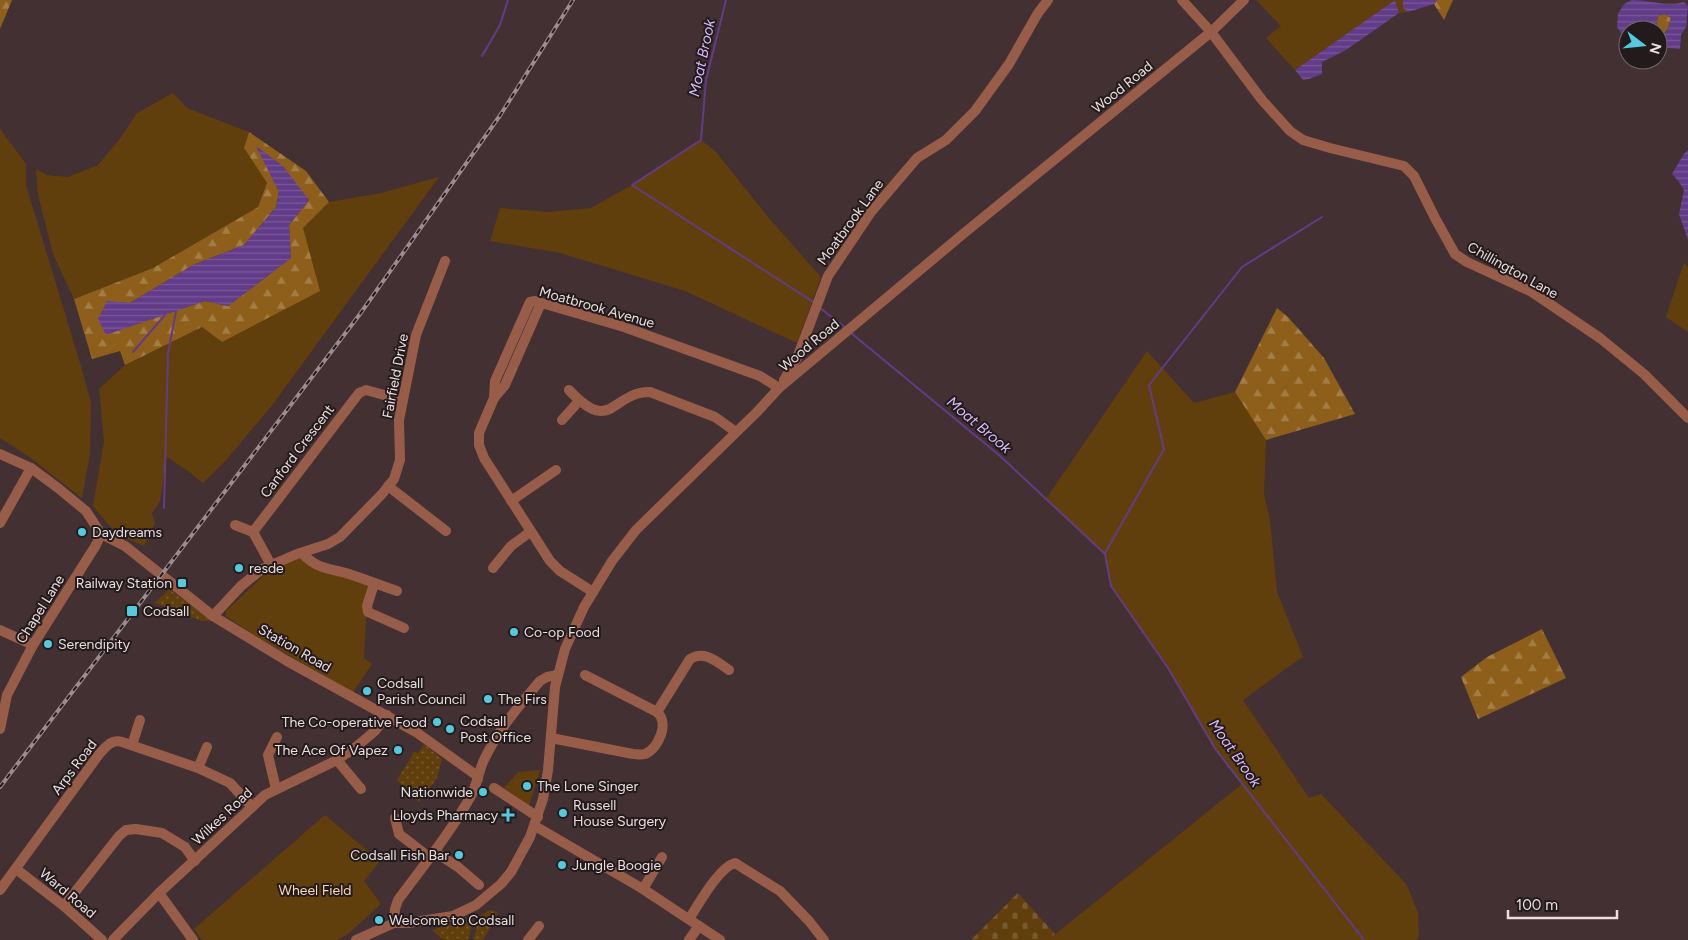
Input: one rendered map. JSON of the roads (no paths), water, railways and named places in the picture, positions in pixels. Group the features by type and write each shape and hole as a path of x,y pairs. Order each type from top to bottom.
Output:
{"street":[{"name":"Moatbrook Lane","path":"779,388 797,358 828,276 871,212 917,158 946,140 975,111 1009,64 1038,13 1048,0"},
{"name":"Chillington Lane","path":"1182,0 1211,32 1262,100 1290,131 1303,140 1404,166 1414,176 1434,218 1455,254 1467,262 1532,292 1600,338 1644,374 1688,418"},
{"name":"Wood Road","path":"394,923 408,924 454,916 476,905 501,884 511,872 530,838 546,786 554,694 569,638 592,592 612,561 636,530 779,388 963,234 1211,32 1244,0"},
{"name":"Fairfield Drive","path":"213,616 250,578 262,569 302,552 328,544 340,537 388,486 397,473 400,460 399,431 402,400 416,335 445,261"},
{"name":"Moatbrook Avenue","path":"592,592 554,566 530,532 484,458 479,446 479,432 494,398 494,385 528,304 532,301 541,303 624,327 760,376 779,388"},
{"name":"Canford Crescent","path":"252,532 359,393 366,390 402,400"},
{"path":"569,390 579,401 591,409 602,412 610,410 640,392 650,392 715,417 736,432"},
{"path":"562,420 579,401"},
{"path":"0,454 31,468 86,511 101,534"},
{"path":"0,523 31,468"},
{"path":"511,501 556,470"},
{"path":"388,486 446,531"},
{"path":"235,525 252,532 271,565"},
{"path":"493,568 511,546 530,532"},
{"name":"Station Road","path":"101,534 125,546 213,616 287,661 416,732 476,775 478,779"},
{"name":"Chapel Lane","path":"0,729 7,695 32,644 96,545 101,534"},
{"path":"302,552 314,564 322,568 350,574 397,591"},
{"path":"374,584 366,606 368,612 404,628"},
{"path":"0,630 32,644"},
{"path":"657,712 686,663 695,655 705,655 729,670"},
{"path":"356,940 394,923 398,900 432,855 460,813 478,779 483,762 504,725 540,681 547,677 558,675"},
{"path":"551,738 633,754 645,754 654,747 664,729 662,718 657,712 584,675"},
{"name":"Wilkes Road","path":"113,940 160,893 265,795 337,760 375,731 387,715"},
{"path":"132,745 140,720"},
{"path":"276,789 268,755 277,737"},
{"name":"Arps Road","path":"0,890 100,753 109,743 118,740 198,768 230,783 252,807"},
{"path":"198,768 207,746"},
{"path":"337,760 361,789"},
{"path":"494,788 536,821 720,940"},
{"path":"395,818 399,834 432,855 458,867 479,885"},
{"path":"64,906 119,836 126,830 136,829 162,833 185,848 195,861"},
{"path":"643,889 662,856"},
{"path":"689,919 726,867 735,863 780,891 824,940"},
{"name":"Ward Road","path":"16,869 64,906 102,940"},
{"path":"160,893 193,940"},
{"path":"528,940 538,926"},
{"path":"690,940 699,926"}],"waterway":[{"path":"482,56 500,25 508,0"},
{"name":"Moat Brook","path":"726,0 706,80 701,140 632,185 815,303"},
{"path":"1105,553 1164,449 1149,385 1242,267 1322,217"},
{"name":"Moat Brook","path":"820,308 846,328"},
{"path":"164,508 168,354 176,311"},
{"path":"133,352 165,315"},
{"name":"Moat Brook","path":"851,333 999,455 1105,554 1111,586 1168,668 1216,750 1364,940"}],"railway":[{"path":"0,787 360,314 501,114 573,0"}],"place":[{"name":"Daydreams","path":"82,532"},
{"name":"resde","path":"239,568"},
{"name":"Railway Station","path":"182,583"},
{"name":"Codsall","path":"132,611"},
{"name":"Co-op Food","path":"514,632"},
{"name":"Serendipity","path":"48,644"},
{"name":"Codsall Parish Council","path":"367,691"},
{"name":"The Firs","path":"488,699"},
{"name":"The Co-operative Food","path":"437,722"},
{"name":"Codsall Post Office","path":"450,729"},
{"name":"The Ace Of Vapez","path":"398,750"},
{"name":"The Lone Singer","path":"527,786"},
{"name":"Nationwide","path":"483,792"},
{"name":"Russell House Surgery","path":"563,813"},
{"name":"Lloyds Pharmacy","path":"508,815"},
{"name":"Codsall Fish Bar","path":"459,855"},
{"name":"Jungle Boogie","path":"562,865"},
{"name":"Welcome to Codsall","path":"379,920"}],"park label":[{"name":"Wheel Field","path":"315,890"}]}
